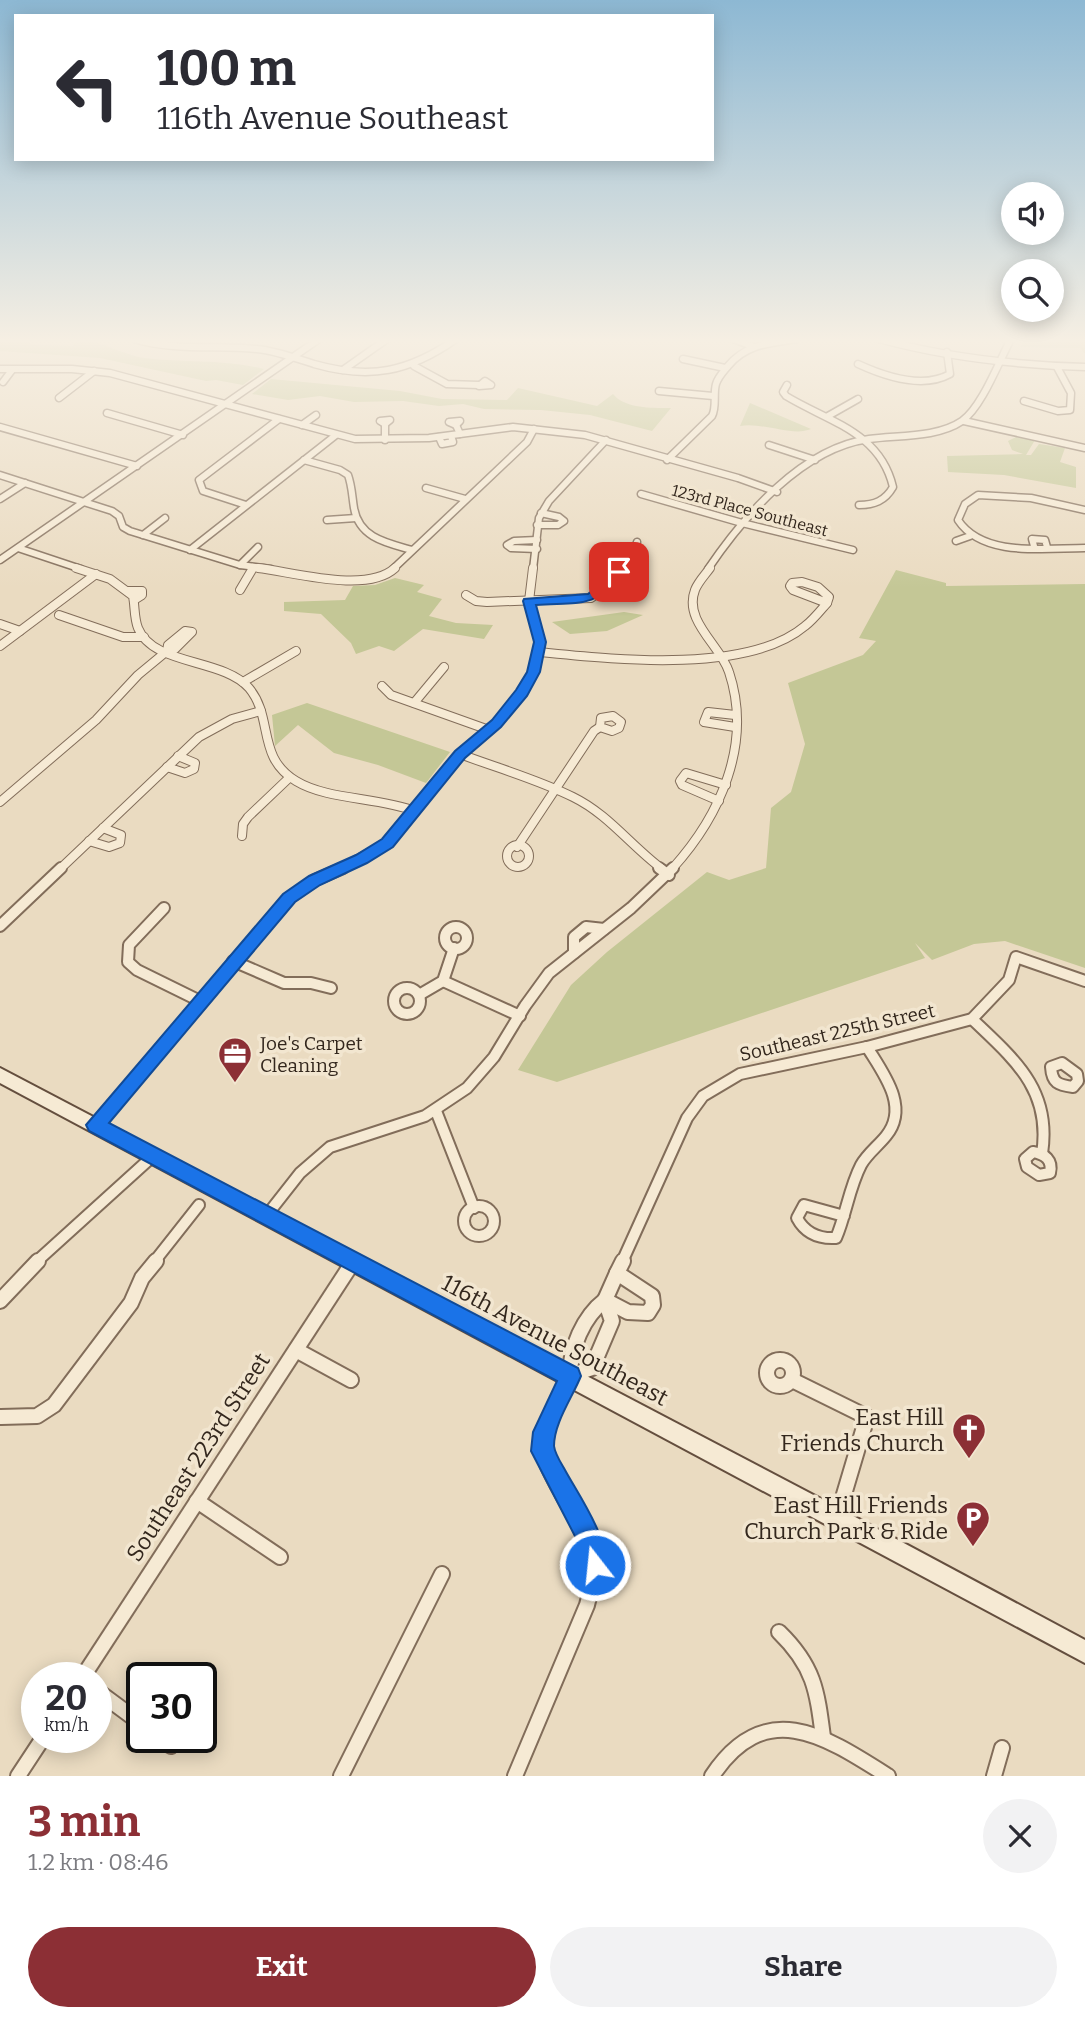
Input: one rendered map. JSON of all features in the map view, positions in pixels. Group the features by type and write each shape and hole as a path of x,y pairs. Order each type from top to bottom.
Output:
{"main road":[{"name":"116th Avenue Southeast","path":"0,1075 1085,1652"}],"street":[{"path":"138,422 183,435"},
{"path":"0,560 201,422"},
{"path":"246,505 208,494 200,489 198,484 207,472 275,422"},
{"path":"290,422 336,435 385,440 439,437 442,444 449,445 453,442 451,436 460,434 503,428 534,429 606,440 777,492"},
{"path":"302,425 306,422"},
{"path":"667,460 704,422"},
{"path":"837,422 862,439 884,461 893,486 886,498 879,503 859,505"},
{"path":"267,1215 301,1171 325,1151 341,1142 436,1111 470,1086 499,1052 547,974 574,953 574,937 586,927 604,929 669,875 698,837 726,785 734,748 735,715 729,671 722,656 696,619 691,607 692,598 695,589 742,523 815,460 847,443 937,429 961,422"},
{"path":"968,422 1000,429 998,434 1003,437 1009,437 1012,432 1085,448"},
{"path":"385,424 385,440"},
{"path":"456,425 460,434"},
{"path":"2,429 137,466"},
{"path":"0,474 112,511 119,516 123,527 240,565 372,580 384,576 412,550 527,442 534,429"},
{"path":"190,550 336,435"},
{"path":"95,1125 289,898 314,880 387,843 460,754 489,730 529,682 539,652 539,630 529,601 537,525 549,501 606,440"},
{"path":"769,445 815,460"},
{"path":"304,460 340,470 348,475 356,518 362,529 373,537 412,550"},
{"path":"0,499 25,483"},
{"path":"426,488 465,499"},
{"name":"123rd Place Southeast","path":"641,494 742,523 853,550"},
{"path":"1085,510 1031,498 978,495 965,504 958,520 970,536 991,544 1085,548"},
{"path":"537,525 565,521 541,513"},
{"path":"143,534 165,518"},
{"path":"327,520 356,518"},
{"path":"956,541 970,536"},
{"path":"466,595 481,602 585,599 597,595 629,559 637,542"},
{"path":"240,565 258,547"},
{"path":"18,548 110,579 128,591 134,600 136,622 144,637 167,651 222,670 243,682 257,698 270,757 289,778 312,789 378,799 415,811"},
{"path":"240,590 253,568"},
{"path":"0,646 96,574"},
{"path":"539,652 636,661 722,656 764,646 808,627 827,603"},
{"path":"59,615 123,637 144,637"},
{"path":"0,624 20,631"},
{"path":"0,802 96,720 138,676 167,651"},
{"path":"243,682 296,651"},
{"path":"414,703 444,667"},
{"path":"382,686 391,695 489,730"},
{"path":"0,926 178,756 208,731 232,719 261,711"},
{"path":"735,715 708,712 704,722 735,727"},
{"path":"517,847 594,731 600,727"},
{"path":"460,754 555,789 596,811 643,856 669,875"},
{"path":"167,767 185,773 194,769 195,763 178,756"},
{"path":"719,801 682,785 680,781 686,774 726,785"},
{"path":"242,836 243,824 248,817 289,778"},
{"path":"89,841 109,847 120,843 121,835 103,828"},
{"path":"163,908 130,945 126,957 130,965 137,970 200,1001"},
{"path":"419,995 443,981 453,948"},
{"path":"1042,1154 1046,1139 1046,1122 1033,1082 972,1019 992,1001 1009,980 1016,957 1085,981"},
{"path":"233,961 284,983 311,983 331,988"},
{"path":"443,981 520,1016"},
{"name":"Southeast 225th Street","path":"514,1776 587,1605 594,1579 593,1552 587,1535 543,1451 544,1432 570,1376 570,1356 592,1310 604,1300 687,1118 704,1096 740,1073 867,1047 972,1019"},
{"path":"844,1216 863,1162 894,1124 894,1096 867,1047"},
{"path":"1033,1082 1052,1078"},
{"path":"436,1111 474,1208"},
{"path":"0,1301 39,1257 104,1203 153,1156"},
{"path":"0,1411 0,1418 37,1416 54,1405 131,1303 142,1278 199,1205"},
{"name":"Southeast 223rd Street","path":"92,1662 353,1262"},
{"path":"604,1300 637,1315 652,1310 654,1299 648,1290 617,1273"},
{"name":"Southeast 225th Street","path":"570,1376 592,1368 612,1321 604,1300"},
{"path":"296,1350 351,1380"},
{"path":"792,1380 867,1417 837,1518"},
{"path":"197,1501 280,1557"},
{"path":"341,1776 442,1574"},
{"path":"779,1632 801,1652 815,1676 823,1737"},
{"path":"712,1776 736,1744 765,1729 795,1730 823,1737 888,1776"},
{"path":"995,1776 1002,1748"},
{"path":"18,1776 33,1753"}],"green space":[{"path":"617,422 660,422 652,431"},
{"path":"742,422 794,422 811,429 795,431 740,426"},
{"path":"1018,436 1035,440 1026,455 1031,455 1039,444 1065,448 1060,462 1076,467 1076,488 1004,475 948,472 947,456 1023,454 1012,450 1008,441"},
{"path":"896,570 946,583 946,586 1085,584 1085,968 1005,941 974,944 932,960 915,943 925,958 557,1082 518,1070 571,985 607,952 707,872 729,880 766,868 771,808 791,792 805,744 788,683 863,655 876,641 859,638"},
{"path":"395,578 424,585 417,592 442,599 429,616 456,623 493,625 484,639 423,629 394,651 379,646 356,654 351,643 321,614 284,611 284,602 345,600 353,586 375,585"},
{"path":"624,612 643,615 607,631 570,634 552,622"},
{"path":"307,703 450,752 426,783 378,765 334,753 298,725 275,746 272,715"}],"place":[{"name":"Joe's Carpet Cleaning","path":"235,1084"},
{"name":"East Hill Friends Church","path":"969,1460"},
{"name":"East Hill Friends Church Park & Ride","path":"973,1548"}],"route":[{"path":"595,1565 587,1535 550,1469 543,1451 544,1432 570,1376 95,1125 289,898 314,880 362,859 387,843 460,754 496,723 522,693 533,672 540,642 539,630 529,601 591,598 603,591 619,572"}]}
